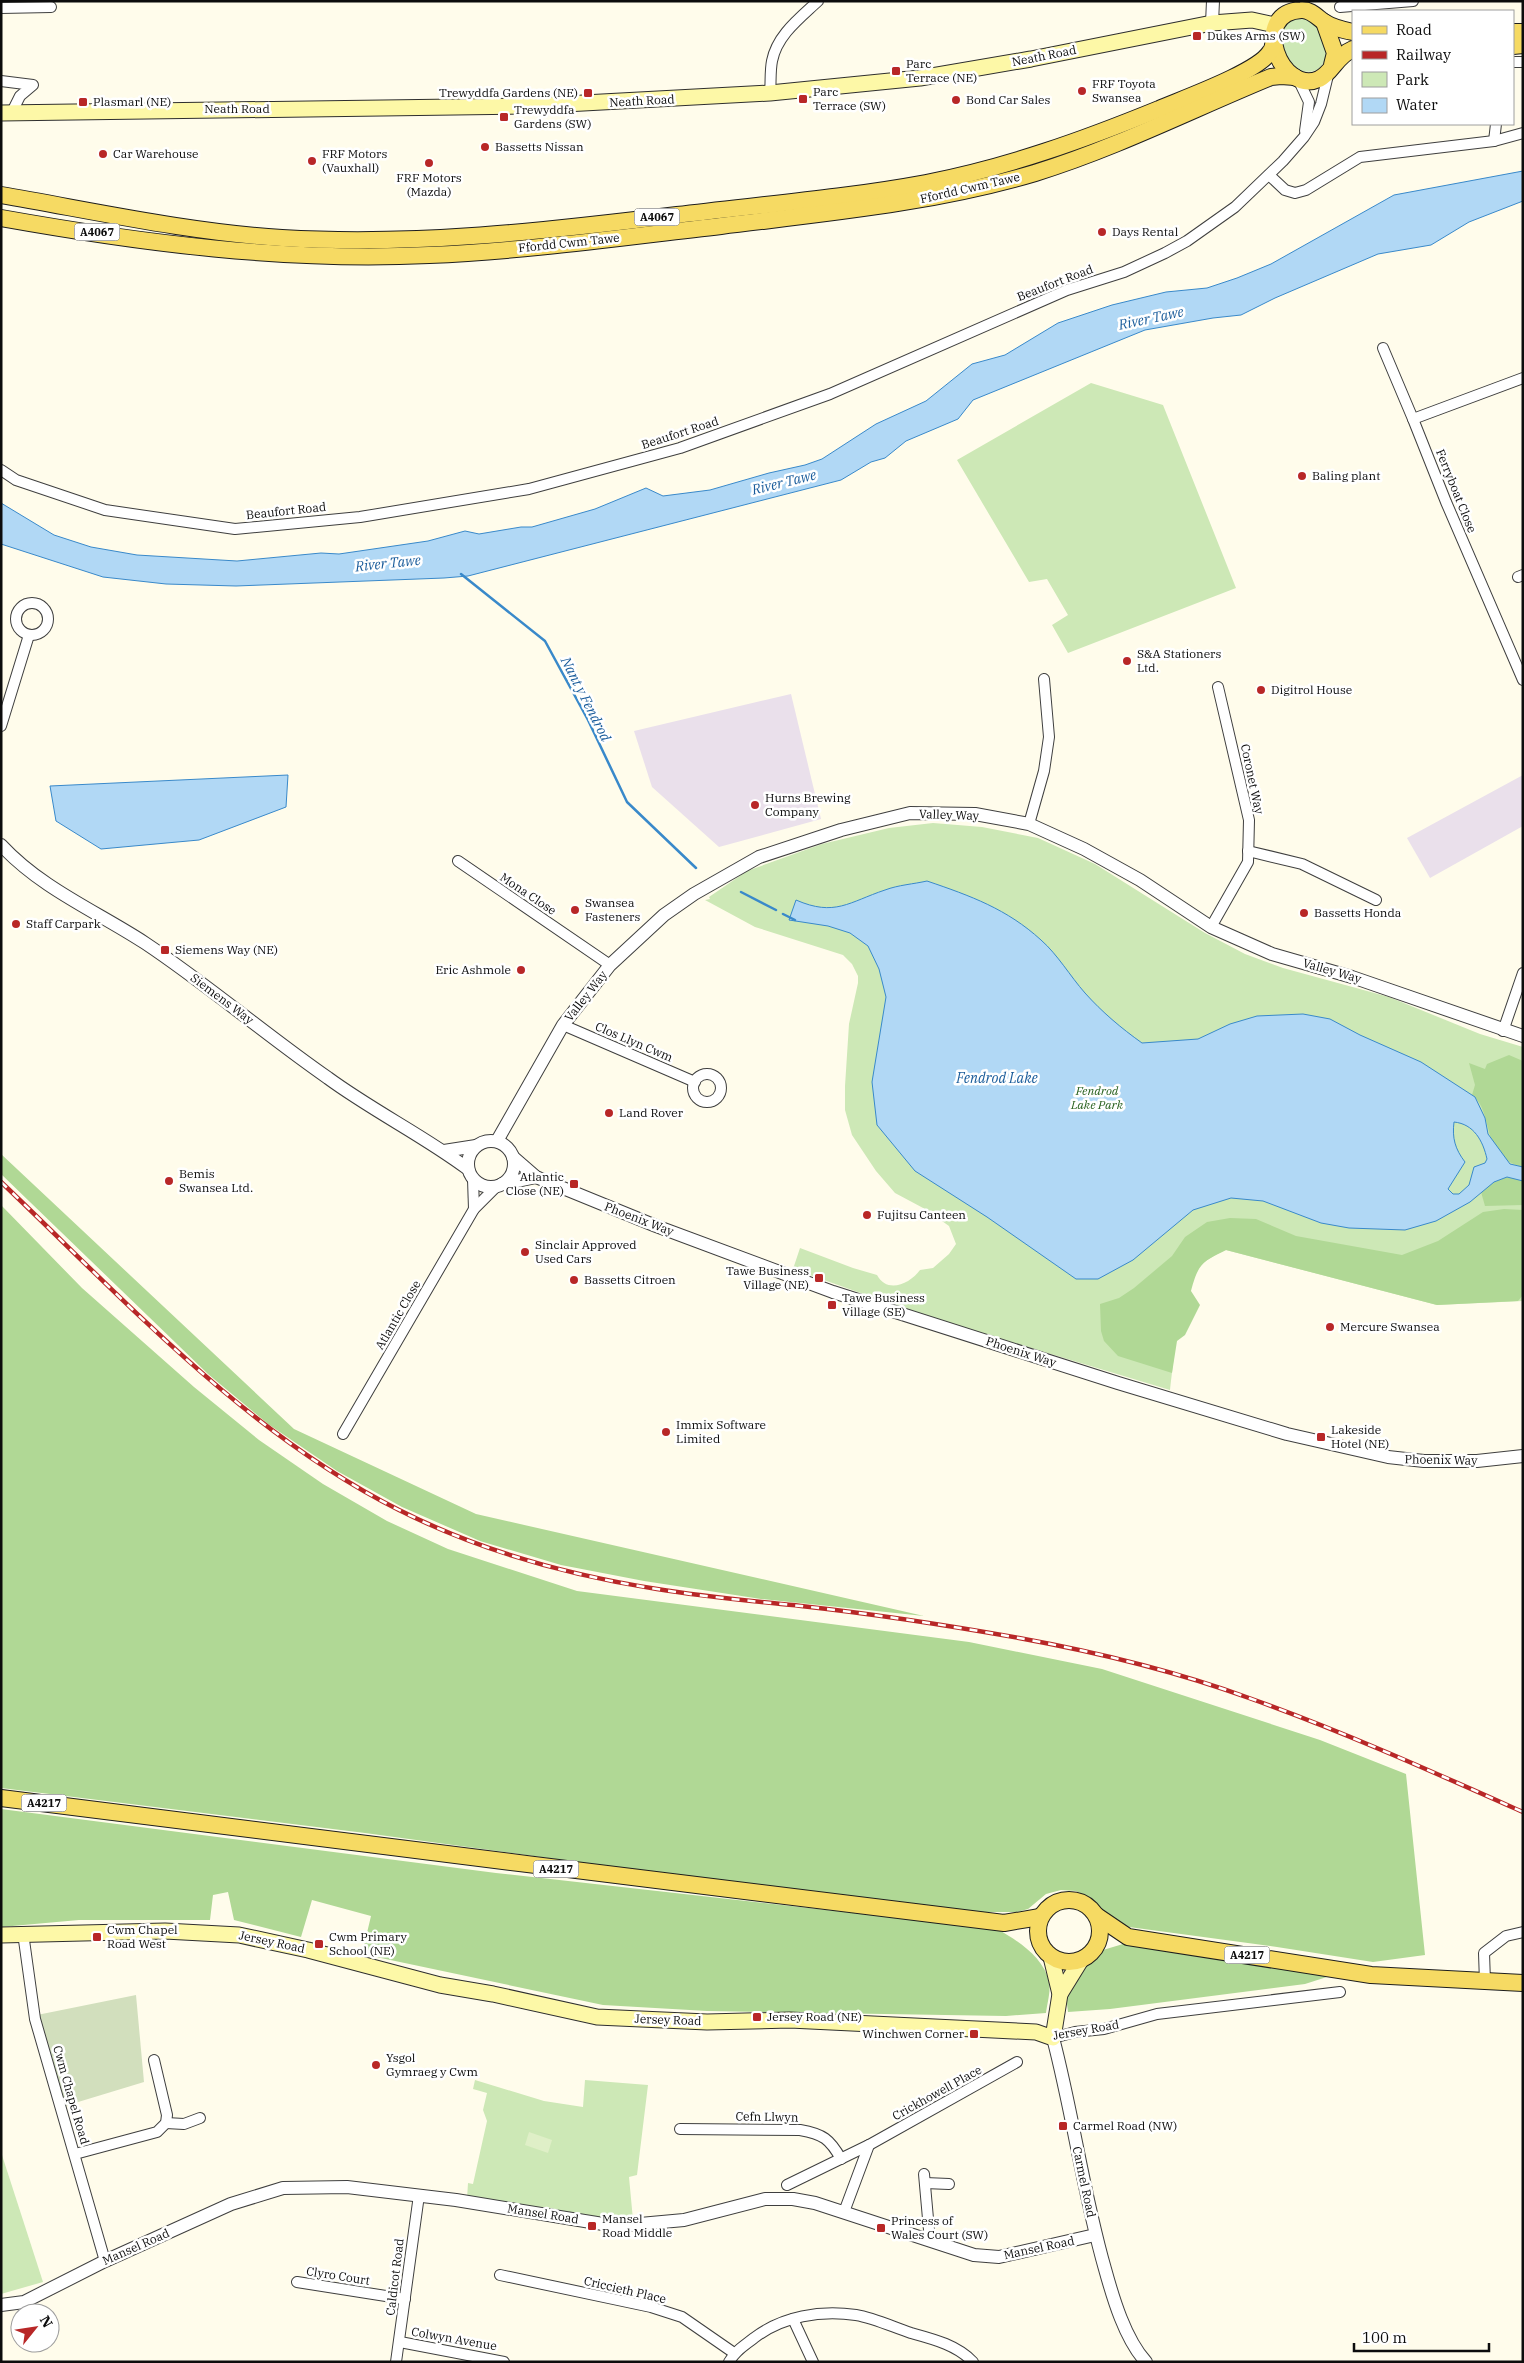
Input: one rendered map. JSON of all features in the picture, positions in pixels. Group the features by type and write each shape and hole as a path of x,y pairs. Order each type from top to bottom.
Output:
{"main road":[{"path":"1352,32 1341,30 1324,22 1302,5 1285,14 1274,33 1285,69 1297,78 1308,81 1315,80 1331,68 1341,55 1352,50"},
{"name":"Neath Road","path":"7,113 528,106 770,93 920,78 1031,59 1212,23 1252,20 1274,33"},
{"path":"1324,22 1334,53 1331,68"},
{"name":"Ffordd Cwm Tawe","path":"1,195 213,231 281,238 370,241 427,240 522,233 799,200 924,183 978,171 1086,139 1248,69 1270,52 1274,33"},
{"name":"Ffordd Cwm Tawe","path":"1,219 193,246 332,256 429,256 529,248 768,220 938,197 1036,172 1088,154 1271,77 1297,78"},
{"name":"A4217","path":"1,1798 108,1810 700,1887 1004,1923 1040,1917"},
{"path":"1073,1899 1082,1902 1097,1916 1100,1926 1100,1937 1096,1947 1090,1955 1081,1960 1071,1962 1060,1961 1051,1957 1044,1950 1039,1940 1037,1932 1040,1917 1054,1903 1073,1899"},
{"name":"A4217","path":"1097,1916 1128,1936 1371,1975 1523,1983"},
{"name":"A4217","path":"1004,1923 1039,1940"},
{"name":"Jersey Road","path":"1,1935 165,1931 239,1935 308,1950 440,1985 493,1994 597,2017 707,2022 790,2020 896,2024 1036,2032 1053,2038"},
{"name":"A4217","path":"1096,1947 1128,1936"},
{"name":"Carmel Road","path":"1051,1957 1060,1994"},
{"name":"Carmel Road","path":"1053,2038 1060,1994 1081,1960"}],"street":[{"path":"770,93 772,61 777,46 788,30 818,1"},
{"path":"1212,23 1214,1"},
{"path":"1340,7 1413,1"},
{"path":"1,8 51,7"},
{"name":"Beaufort Road","path":"1,470 16,480 105,510 235,529 360,516 529,489 680,448 830,394 1067,290 1124,272 1165,253 1208,227 1235,207 1269,175 1304,137 1314,122 1322,104 1331,68"},
{"path":"1297,78 1309,102 1304,137"},
{"path":"1,81 33,86 20,96 7,113"},
{"path":"1494,141 1496,125"},
{"path":"1269,175 1284,190 1295,193 1306,190 1360,157 1494,141 1523,133"},
{"name":"Ferryboat Close","path":"1383,348 1446,502 1523,680"},
{"path":"1413,419 1523,378"},
{"path":"1,726 29,635"},
{"path":"1029,824 1044,771 1049,737 1044,678"},
{"name":"Coronet Way","path":"1211,927 1248,862 1248,820 1218,687"},
{"name":"Valley Way","path":"496,1141 564,1025 610,965 664,916 694,894 759,857 841,830 910,813 975,814 1029,824 1084,849 1140,880 1211,927 1272,954 1352,976 1503,1031 1523,1036"},
{"name":"Siemens Way","path":"1,845 48,886 145,943 204,984 329,1079 444,1151 470,1174"},
{"path":"1248,851 1302,864 1376,900"},
{"name":"Mona Close","path":"458,861 610,965"},
{"path":"1503,1031 1523,973"},
{"name":"Clos Llyn Cwm","path":"564,1025 694,1082"},
{"path":"444,1151 476,1146 486,1141 496,1141 507,1147 513,1157 513,1170 499,1186"},
{"path":"474,1209 470,1154 476,1146"},
{"name":"Phoenix Way","path":"513,1157 536,1177 656,1226 833,1292 1118,1383 1287,1434 1388,1457 1425,1462 1477,1461 1523,1456"},
{"path":"470,1174 483,1186 499,1186 536,1177"},
{"name":"Atlantic Close","path":"343,1434 474,1209 499,1186"},
{"path":"1484,1982 1484,1953 1506,1936 1523,1932"},
{"name":"Cwm Chapel Road","path":"23,1933 35,2019 105,2261"},
{"name":"Jersey Road","path":"1053,2038 1075,2032 1104,2029 1157,2014 1340,1992"},
{"name":"Carmel Road","path":"1053,2038 1095,2235 1118,2314 1146,2362"},
{"path":"75,2154 156,2132 166,2122 167,2115 154,2060"},
{"name":"Crickhowell Place","path":"787,2184 869,2145 1017,2062"},
{"path":"166,2122 184,2124 200,2118"},
{"name":"Cefn Llwyn","path":"680,2129 800,2130 816,2132 832,2142 841,2158"},
{"path":"844,2212 869,2145"},
{"path":"930,2241 924,2179 949,2184"},
{"name":"Mansel Road","path":"1,2305 24,2302 105,2261 231,2204 283,2188 347,2187 419,2195 603,2224 629,2225 684,2220 765,2199 804,2200 974,2256 999,2257 1095,2235"},
{"name":"Caldicot Road","path":"396,2362 419,2195"},
{"name":"Criccieth Place","path":"500,2275 651,2307 682,2317 732,2358"},
{"name":"Clyro Court","path":"297,2282 405,2299"},
{"path":"732,2358 771,2325 824,2313 857,2316 942,2342 967,2355 973,2362"},
{"path":"792,2319 813,2362"},
{"name":"Colwyn Avenue","path":"400,2342 504,2362"}],"shaded area":[{"path":"791,694 821,819 719,847 652,787 634,731"},
{"path":"1523,775 1523,826 1430,878 1407,838"}],"green space":[{"path":"1298,17 1310,21 1324,39 1325,61 1319,68 1309,72 1295,69 1286,55 1282,40 1285,27 1290,21"},
{"path":"1091,383 1163,405 1236,588 1068,653 1052,625 1068,615 1047,579 1029,582 957,460"},
{"name":"Fendrod Lake Park","path":"933,823 982,827 1038,838 1095,864 1205,933 1245,954 1283,968 1389,997 1480,1034 1523,1047 1523,1301 1437,1305 1226,1250 1203,1263 1191,1280 1178,1327 1170,1390 931,1318 793,1269 800,1248 877,1275 881,1281 887,1284 898,1285 905,1283 920,1270 933,1268 949,1254 956,1244 949,1226 925,1209 895,1193 876,1171 852,1135 845,1110 845,1086 849,1024 858,983 858,976 852,964 843,955 755,927 705,900 710,899 709,897 747,871 822,844 889,828"},
{"path":"1509,1055 1523,1061 1523,1167 1509,1162 1500,1154 1494,1144 1479,1103 1472,1095 1475,1085 1469,1063 1485,1069 1487,1064"},
{"path":"1,1154 294,1429 476,1514 924,1616 761,1599 644,1581 561,1565 480,1541 402,1507 337,1471 268,1424 208,1374 1,1174"},
{"path":"1507,1177 1523,1181 1523,1205 1485,1206 1481,1192 1494,1182"},
{"path":"1,1205 82,1288 194,1387 259,1440 323,1484 387,1521 448,1549 577,1591 969,1642 1102,1669 1320,1740 1406,1774 1425,1955 1373,1962 1129,1927 1112,1919 1091,1898 1076,1891 1061,1890 1046,1894 1028,1909 1017,1912 980,1912 782,1890 365,1833 1,1788"},
{"path":"1504,1209 1523,1210 1523,1295 1518,1301 1437,1305 1226,1250 1206,1261 1196,1275 1191,1291 1200,1305 1185,1335 1177,1341 1172,1373 1118,1356 1104,1341 1101,1331 1100,1304 1119,1298 1134,1288 1172,1256 1185,1237 1207,1222 1230,1218 1256,1219 1296,1236 1402,1255 1438,1241 1483,1212"},
{"path":"1,1809 496,1873 997,1929 1029,1950 1042,1965 1049,1982 1046,2013 1006,2016 707,2011 603,2005 362,1954 371,1916 312,1900 301,1937 234,1920 228,1892 213,1895 210,1920 79,1920 1,1927"},
{"path":"1123,1944 1333,1975 1305,1984 1110,2009 1068,2012 1066,1996 1080,1968 1103,1950"},
{"path":"136,1995 144,2082 65,2106 37,2015"},
{"path":"475,2080 544,2101 583,2107 585,2080 648,2085 637,2175 629,2177 633,2220 603,2221 467,2199 468,2183 473,2184 487,2121 483,2110 487,2093 473,2089"},
{"path":"529,2132 552,2140 548,2153 525,2145"},
{"path":"1,2152 43,2282 1,2294"}],"water":[{"name":"River Tawe","path":"1523,171 1523,201 1469,222 1431,245 1378,254 1275,298 1241,315 1145,330 973,400 958,419 906,441 885,458 871,462 841,480 468,576 236,586 166,584 103,577 1,544 1,503 54,535 91,547 137,555 237,561 321,553 339,554 428,541 465,531 479,534 532,527 595,509 646,488 663,496 710,490 822,459 876,424 926,401 972,364 1005,355 1058,323 1112,305 1166,292 1207,288 1237,278 1271,264 1394,195"},
{"path":"288,775 286,807 199,840 101,849 56,821 50,786"},
{"name":"Fendrod Lake","path":"927,881 988,904 1028,929 1053,952 1098,1007 1142,1043 1198,1039 1230,1024 1257,1016 1303,1014 1330,1019 1360,1035 1421,1062 1475,1097 1485,1118 1488,1134 1510,1164 1523,1167 1523,1181 1507,1177 1494,1182 1470,1202 1436,1221 1405,1230 1349,1228 1321,1223 1263,1201 1231,1198 1193,1210 1133,1260 1098,1279 1076,1279 987,1217 915,1171 877,1125 872,1082 886,997 879,969 868,946 850,933 828,926 789,920 796,900 821,907 842,906 890,888","holes":["1454,1122 1461,1123 1476,1134 1483,1146 1487,1159 1485,1163 1474,1167 1469,1185 1459,1194 1453,1194 1448,1189 1465,1162 1459,1153 1453,1133"]}],"waterway":[{"name":"Nant y Fendrod","path":"461,574 545,641 588,720 627,802 696,868"},
{"name":"Nant y Fendrod","path":"741,892 776,910"},
{"name":"Nant y Fendrod","path":"783,914 795,920"}],"railway":[{"path":"1,1182 188,1361 238,1403 289,1442 342,1478 399,1510 461,1538 525,1560 591,1577 693,1594 828,1609 937,1624 1048,1643 1135,1663 1221,1688 1318,1724 1523,1812"}],"place":[{"name":"Dukes Arms (SW)","path":"1197,36"},
{"name":"Parc Terrace (NE)","path":"896,71"},
{"name":"FRF Toyota Swansea","path":"1082,91"},
{"name":"Trewyddfa Gardens (NE)","path":"588,93"},
{"name":"Parc Terrace (SW)","path":"803,99"},
{"name":"Bond Car Sales","path":"956,100"},
{"name":"Plasmarl (NE)","path":"83,102"},
{"name":"Trewyddfa Gardens (SW)","path":"504,117"},
{"name":"Bassetts Nissan","path":"485,147"},
{"name":"Car Warehouse","path":"103,154"},
{"name":"FRF Motors (Vauxhall)","path":"312,161"},
{"name":"FRF Motors (Mazda)","path":"429,163"},
{"name":"Days Rental","path":"1102,232"},
{"name":"Baling plant","path":"1302,476"},
{"name":"S&A Stationers Ltd.","path":"1127,661"},
{"name":"Digitrol House","path":"1261,690"},
{"name":"Hurns Brewing Company","path":"755,805"},
{"name":"Swansea Fasteners","path":"575,910"},
{"name":"Bassetts Honda","path":"1304,913"},
{"name":"Staff Carpark","path":"16,924"},
{"name":"Siemens Way (NE)","path":"165,950"},
{"name":"Eric Ashmole","path":"521,970"},
{"name":"Land Rover","path":"609,1113"},
{"name":"Bemis Swansea Ltd.","path":"169,1181"},
{"name":"Atlantic Close (NE)","path":"574,1184"},
{"name":"Fujitsu Canteen","path":"867,1215"},
{"name":"Sinclair Approved Used Cars","path":"525,1252"},
{"name":"Tawe Business Village (NE)","path":"819,1278"},
{"name":"Bassetts Citroen","path":"574,1280"},
{"name":"Tawe Business Village (SE)","path":"832,1305"},
{"name":"Mercure Swansea","path":"1330,1327"},
{"name":"Immix Software Limited","path":"666,1432"},
{"name":"Lakeside Hotel (NE)","path":"1321,1437"},
{"name":"Cwm Chapel Road West","path":"97,1937"},
{"name":"Cwm Primary School (NE)","path":"319,1944"},
{"name":"Jersey Road (NE)","path":"757,2017"},
{"name":"Winchwen Corner","path":"974,2034"},
{"name":"Ysgol Gymraeg y Cwm","path":"376,2065"},
{"name":"Carmel Road (NW)","path":"1063,2126"},
{"name":"Mansel Road Middle","path":"592,2226"},
{"name":"Princess of Wales Court (SW)","path":"881,2228"}]}
